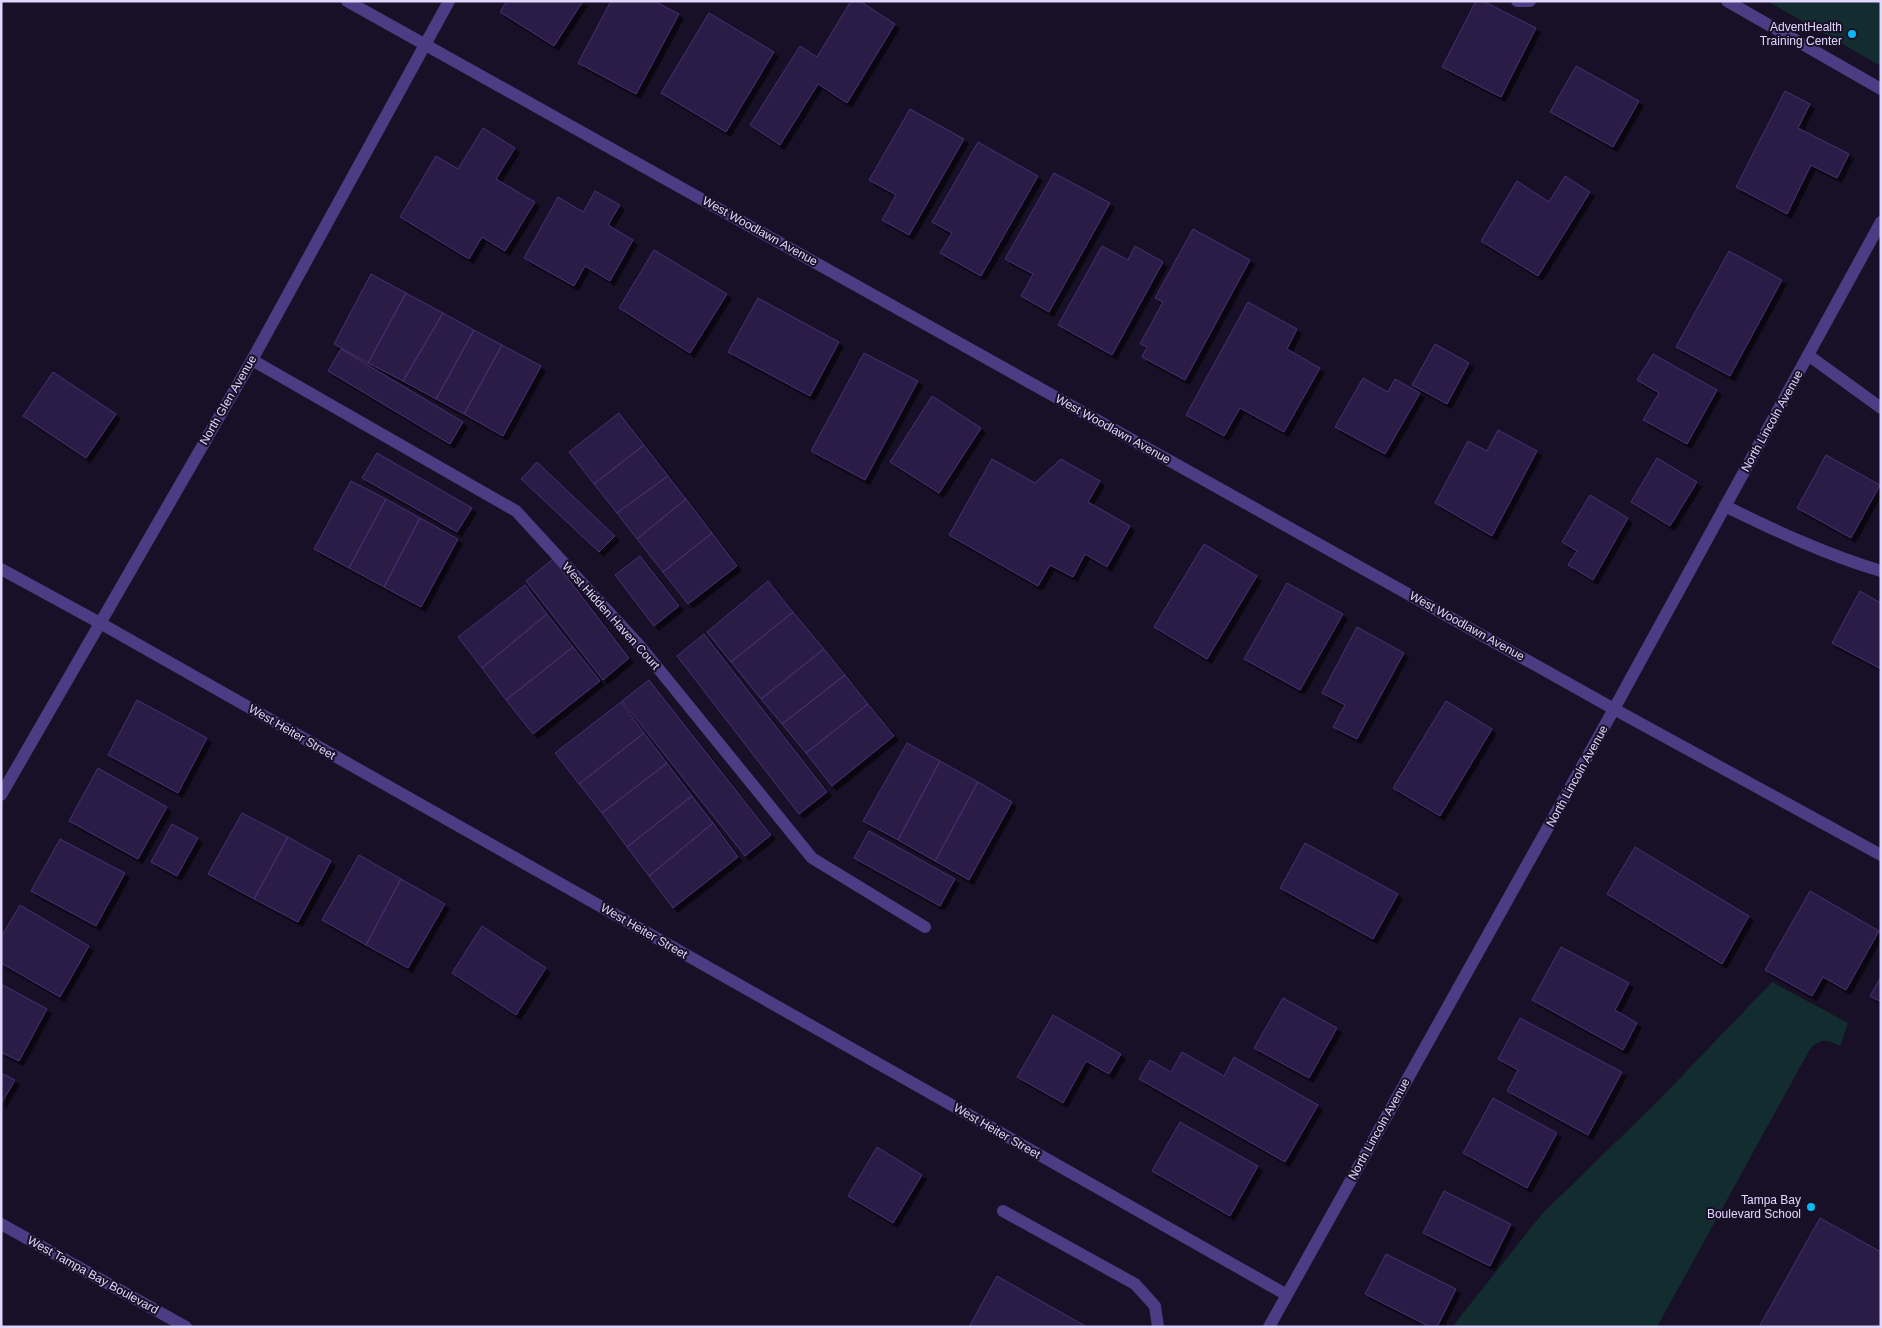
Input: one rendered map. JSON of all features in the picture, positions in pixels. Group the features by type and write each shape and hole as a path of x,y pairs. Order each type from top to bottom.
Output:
{"street":[{"name":"West Woodlawn Avenue","path":"347,1 1614,709 1881,855"},
{"name":"North Glen Avenue","path":"1,795 252,360 449,1"},
{"path":"1517,1 1530,1"},
{"path":"1727,1 1881,89"},
{"name":"North Lincoln Avenue","path":"1269,1327 1614,709 1881,222"},
{"path":"1808,356 1881,408"},
{"name":"West Hidden Haven Court","path":"252,360 516,512 640,646 812,858 925,927"},
{"path":"1725,506 1776,531 1845,560 1881,570"},
{"name":"West Heiter Street","path":"1,569 100,623 1287,1295"},
{"path":"1003,1211 1135,1284 1155,1306 1158,1327"},
{"name":"West Tampa Bay Boulevard","path":"1,1224 186,1327"}],"green space":[{"name":"AdventHealth Training Center","path":"1767,1 1881,1 1881,66"},
{"path":"1772,982 1848,1023 1840,1046 1831,1042 1821,1041 1810,1049 1657,1327 1452,1327 1542,1214 1658,1101"}],"building":[{"path":"507,1 583,1 554,46 500,12"},
{"path":"611,1 654,1 679,14 636,94 578,63"},
{"path":"851,1 860,1 895,24 847,103 818,84 780,145 750,125 800,46 817,57"},
{"path":"1476,1 1483,1 1536,28 1501,97 1442,67"},
{"path":"709,13 774,52 726,132 661,93"},
{"path":"1576,66 1639,101 1613,147 1550,112"},
{"path":"1785,91 1810,104 1798,128 1849,154 1837,178 1811,165 1787,214 1736,187"},
{"path":"910,109 964,139 909,235 882,220 896,195 869,180"},
{"path":"483,128 515,148 496,179 535,202 505,251 482,237 469,259 400,217 436,156 458,169"},
{"path":"978,142 1038,176 981,276 940,253 952,233 932,222"},
{"path":"1054,173 1110,203 1049,312 1021,296 1033,274 1005,259"},
{"path":"1565,176 1590,192 1538,276 1481,241 1517,181 1549,202"},
{"path":"595,191 620,205 608,225 633,240 610,281 585,266 574,286 524,258 558,197 583,212"},
{"path":"1193,229 1250,260 1185,380 1142,357 1147,347 1140,344 1163,302 1155,298"},
{"path":"1102,246 1128,260 1135,246 1163,262 1112,355 1058,325"},
{"path":"654,250 727,294 690,353 619,308"},
{"path":"1729,251 1782,280 1730,376 1676,347"},
{"path":"371,274 406,293 368,363 334,344"},
{"path":"406,293 443,313 403,381 368,363"},
{"path":"758,298 839,342 810,396 728,352"},
{"path":"1248,302 1297,329 1287,349 1320,368 1284,432 1240,408 1224,436 1186,415"},
{"path":"443,313 474,330 436,399 403,381"},
{"path":"474,330 502,345 464,414 436,399"},
{"path":"1435,344 1469,363 1447,404 1412,385"},
{"path":"502,345 541,366 503,436 464,414"},
{"path":"341,349 463,422 450,444 328,371"},
{"path":"864,353 918,381 865,480 811,451"},
{"path":"1653,354 1717,390 1687,444 1643,420 1659,393 1637,380"},
{"path":"53,372 116,414 86,458 23,416"},
{"path":"1363,378 1388,392 1395,379 1420,393 1385,454 1335,427"},
{"path":"932,396 981,428 939,493 890,462"},
{"path":"619,413 644,445 594,484 569,452"},
{"path":"1498,430 1537,451 1492,536 1435,503 1468,441 1487,451"},
{"path":"644,445 668,476 617,513 594,484"},
{"path":"377,453 472,508 457,532 362,478"},
{"path":"1826,455 1880,485 1851,538 1797,508"},
{"path":"1657,458 1697,482 1670,526 1631,502"},
{"path":"992,459 1035,483 1061,459 1100,481 1088,502 1130,526 1107,567 1085,554 1073,577 1050,565 1038,586 949,535"},
{"path":"537,462 615,536 599,552 521,479"},
{"path":"668,476 686,499 637,539 617,513"},
{"path":"351,481 386,499 349,568 314,549"},
{"path":"1590,495 1628,518 1593,580 1568,565 1577,551 1562,542"},
{"path":"386,499 420,518 384,587 349,568"},
{"path":"686,499 712,533 663,572 637,539"},
{"path":"420,518 458,539 421,607 384,587"},
{"path":"712,533 737,566 688,604 663,572"},
{"path":"1204,544 1257,576 1207,659 1154,627"},
{"path":"640,556 679,606 654,626 615,575"},
{"path":"553,559 629,658 603,680 526,581"},
{"path":"768,581 793,612 731,662 707,632"},
{"path":"1287,583 1343,614 1300,690 1244,659"},
{"path":"525,585 547,614 482,668 458,637"},
{"path":"1860,591 1881,603 1881,669 1832,643"},
{"path":"793,612 824,649 761,699 731,662"},
{"path":"547,614 573,647 506,700 482,668"},
{"path":"1357,627 1404,653 1357,739 1333,727 1345,705 1322,693"},
{"path":"704,634 827,792 799,814 677,656"},
{"path":"573,647 600,681 533,734 506,700"},
{"path":"824,649 845,675 782,724 761,699"},
{"path":"845,675 868,704 806,753 782,724"},
{"path":"649,680 771,835 745,856 622,701"},
{"path":"137,700 207,738 178,793 108,755"},
{"path":"1446,701 1492,729 1440,816 1393,788"},
{"path":"621,702 644,733 579,784 555,753"},
{"path":"868,704 894,736 832,786 806,753"},
{"path":"644,733 667,763 602,813 579,784"},
{"path":"907,743 940,761 898,840 863,821"},
{"path":"940,761 978,782 935,861 898,840"},
{"path":"667,763 692,796 627,847 602,813"},
{"path":"98,768 167,807 138,859 69,821"},
{"path":"978,782 1012,802 969,880 935,861"},
{"path":"692,796 713,823 649,876 627,847"},
{"path":"242,813 288,837 254,899 208,874"},
{"path":"713,823 738,857 673,908 649,876"},
{"path":"172,824 198,838 177,876 151,862"},
{"path":"869,831 955,879 940,906 854,858"},
{"path":"288,837 331,861 298,922 254,899"},
{"path":"60,839 125,873 96,926 31,891"},
{"path":"1305,843 1398,894 1373,939 1280,888"},
{"path":"1635,847 1749,916 1722,964 1607,894"},
{"path":"359,855 401,879 366,945 322,920"},
{"path":"401,879 445,904 408,968 366,945"},
{"path":"1810,891 1879,931 1846,990 1823,977 1812,996 1765,970"},
{"path":"20,905 89,946 60,997 1,963 1,937"},
{"path":"482,926 546,968 516,1015 452,973"},
{"path":"1561,947 1629,983 1615,1010 1637,1023 1623,1050 1532,1000"},
{"path":"1881,977 1881,1002 1870,996"},
{"path":"1,984 47,1009 19,1061 1,1052"},
{"path":"1283,998 1337,1028 1309,1078 1254,1048"},
{"path":"1053,1015 1121,1054 1109,1074 1086,1061 1063,1103 1017,1077"},
{"path":"1520,1018 1622,1072 1588,1135 1507,1091 1518,1070 1498,1059"},
{"path":"1182,1052 1224,1076 1234,1057 1318,1105 1285,1162 1139,1079 1150,1060 1171,1072"},
{"path":"1,1073 15,1080 1,1104"},
{"path":"1493,1098 1557,1133 1527,1188 1463,1153"},
{"path":"1180,1122 1258,1166 1230,1216 1152,1171"},
{"path":"877,1147 922,1175 893,1223 848,1196"},
{"path":"1444,1191 1511,1224 1490,1266 1423,1233"},
{"path":"1820,1218 1881,1252 1881,1327 1759,1327"},
{"path":"1386,1254 1456,1289 1437,1327 1430,1327 1365,1294"},
{"path":"997,1276 1085,1326 969,1327"}],"place":[{"name":"AdventHealth Training Center","path":"1852,34"},
{"name":"Tampa Bay Boulevard School","path":"1811,1207"}]}
